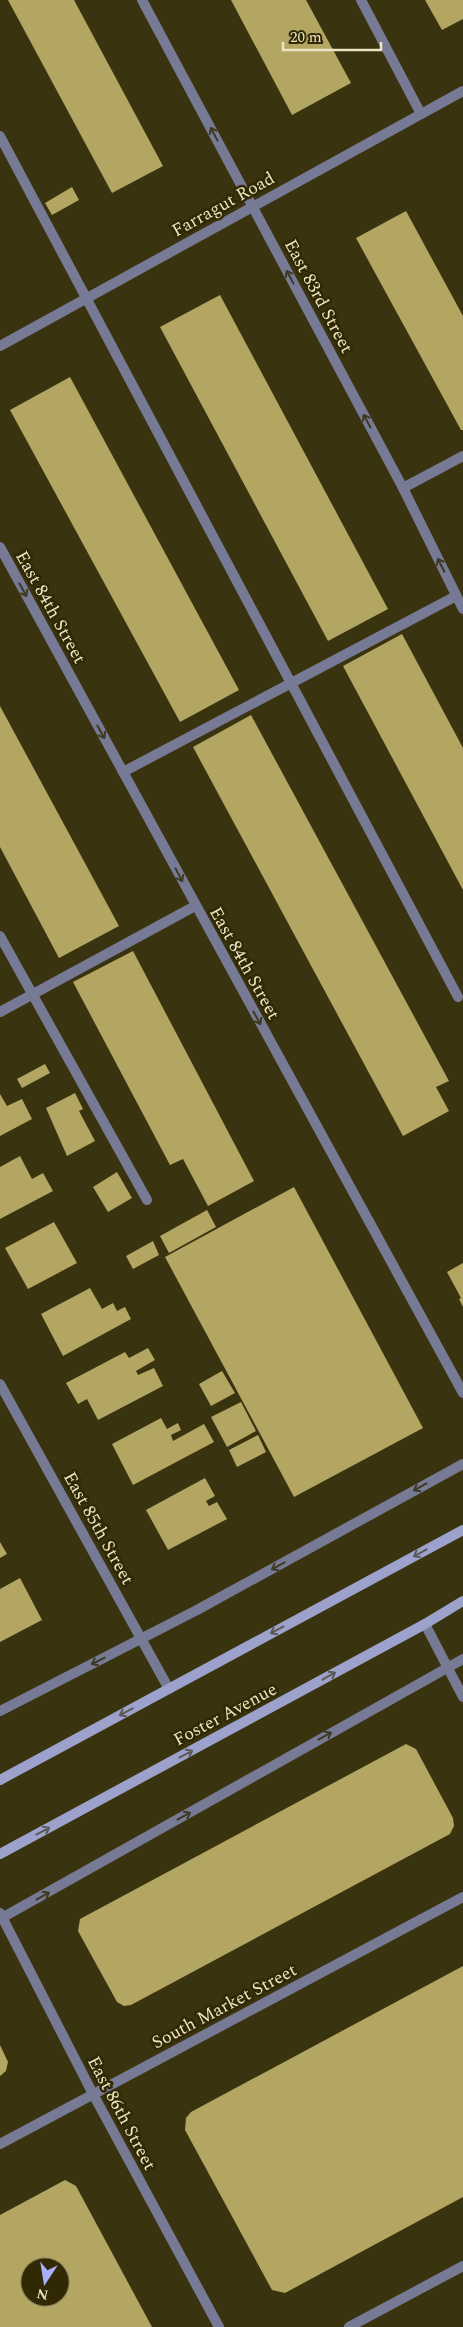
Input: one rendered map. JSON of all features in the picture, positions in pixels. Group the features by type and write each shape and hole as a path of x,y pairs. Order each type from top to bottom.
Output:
{"main road":[{"path":"0,1780 463,1530"},
{"name":"Foster Avenue","path":"0,1854 425,1624 463,1601"}],"street":[{"name":"East 83rd Street","path":"142,0 403,488 463,609"},
{"path":"361,0 421,114"},
{"name":"Farragut Road","path":"0,346 463,91"},
{"path":"0,136 85,299 458,997"},
{"path":"403,488 463,456"},
{"name":"East 84th Street","path":"0,547 463,1393"},
{"path":"123,772 456,596"},
{"path":"0,1012 195,906"},
{"path":"0,936 147,1200"},
{"name":"East 85th Street","path":"0,1384 169,1689"},
{"path":"0,1711 197,1610 463,1464"},
{"path":"425,1624 463,1697"},
{"path":"1,1917 463,1659"},
{"name":"South Market Street","path":"0,2144 463,1897"},
{"name":"East 86th Street","path":"1,1917 93,2094 219,2327"},
{"path":"349,2327 463,2266"}],"building":[{"path":"8,0 74,0 163,166 112,193"},
{"path":"231,0 306,0 351,83 292,115"},
{"path":"425,0 463,0 463,19 442,30"},
{"path":"72,187 79,200 52,215 45,203"},
{"path":"406,211 463,316 463,430 461,430 356,238"},
{"path":"220,295 388,609 328,641 160,327"},
{"path":"70,377 239,690 180,722 10,410"},
{"path":"402,634 463,748 463,890 343,666"},
{"path":"0,706 119,926 59,958 0,847"},
{"path":"251,715 449,1081 436,1087 449,1111 403,1136 193,747"},
{"path":"133,951 254,1181 208,1206 183,1159 170,1165 73,982"},
{"path":"45,1064 50,1073 22,1088 17,1079"},
{"path":"75,1093 83,1109 79,1111 95,1141 67,1156 46,1108"},
{"path":"0,1094 7,1106 22,1099 32,1119 0,1136"},
{"path":"20,1156 32,1179 43,1173 53,1191 0,1219 0,1167"},
{"path":"117,1172 132,1198 108,1212 93,1187"},
{"path":"294,1187 423,1428 294,1497 165,1257"},
{"path":"207,1210 216,1227 169,1253 160,1236"},
{"path":"54,1222 77,1263 28,1289 5,1248"},
{"path":"153,1241 159,1255 133,1269 126,1256"},
{"path":"463,1263 463,1307 459,1299 461,1298 447,1272"},
{"path":"90,1288 102,1309 113,1303 117,1311 125,1307 131,1319 63,1356 41,1314"},
{"path":"148,1348 155,1360 136,1371 138,1375 154,1368 163,1386 98,1420 87,1399 78,1404 66,1383 125,1352 129,1358"},
{"path":"222,1371 235,1393 211,1406 199,1384"},
{"path":"241,1402 256,1431 227,1447 211,1417"},
{"path":"161,1418 167,1429 178,1423 181,1430 171,1435 173,1441 204,1424 214,1442 133,1485 112,1444"},
{"path":"258,1435 266,1452 237,1467 229,1450"},
{"path":"205,1478 215,1496 206,1501 209,1506 217,1502 227,1519 168,1550 146,1510"},
{"path":"0,1542 7,1554 0,1558"},
{"path":"20,1578 42,1620 0,1642 0,1589"},
{"path":"406,1744 416,1749 453,1818 454,1826 450,1834 131,2005 124,2006 117,2002 78,1931 80,1919"},
{"path":"463,1966 463,2197 285,2293 272,2290 185,2130 186,2118 191,2112"},
{"path":"0,2045 8,2062 6,2071 0,2076"},
{"path":"65,2180 76,2186 152,2327 0,2327 0,2215"}]}
